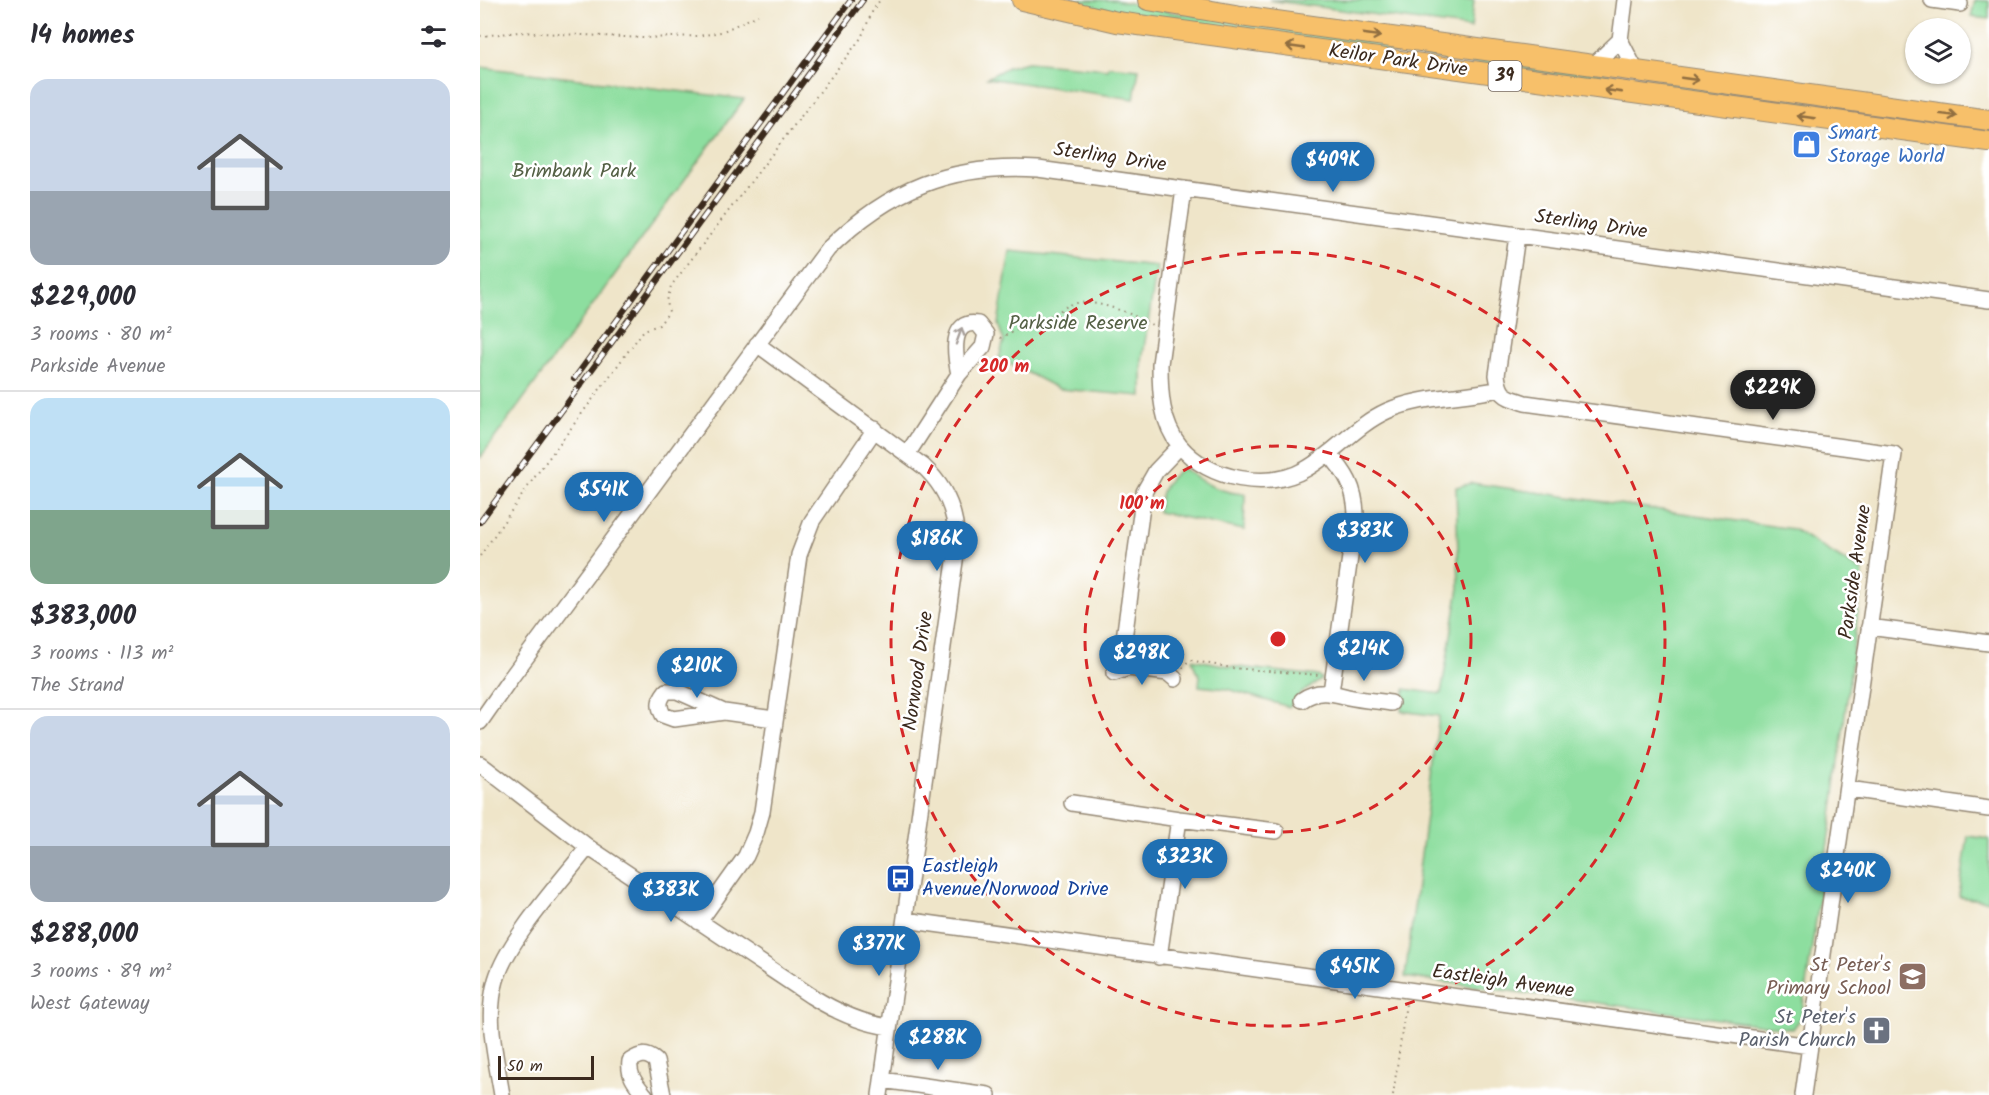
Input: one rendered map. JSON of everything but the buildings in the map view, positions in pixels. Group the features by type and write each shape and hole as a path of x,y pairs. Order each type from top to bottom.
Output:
{"main road":[{"name":"Keilor Park Drive","path":"1023,0 1117,22 1989,142"},
{"name":"Keilor Park Drive","path":"1148,0 1241,16 1989,120"}],"street":[{"path":"1625,0 1620,40 1636,71"},
{"path":"1932,0 1960,4"},
{"path":"1594,65 1620,40"},
{"name":"Sterling Drive","path":"480,722 816,263 843,233 888,200 927,183 977,170 1023,168 1989,300"},
{"path":"1184,189 1160,364 1160,392 1165,416 1180,446 1198,462 1219,473 1239,479 1264,480 1286,477 1305,470 1329,454 1368,421 1412,402 1499,389 1497,375 1517,236"},
{"name":"Norwood Drive","path":"757,344 908,453 933,475 949,500 956,528 957,543 881,1088"},
{"path":"908,453 959,374"},
{"name":"Parkside Avenue","path":"1499,389 1504,396 1525,403 1894,454 1803,1095"},
{"path":"699,922 746,856 762,812 800,555 812,521 875,429"},
{"path":"1175,679 1168,673 1121,670 1144,492 1156,471 1180,446"},
{"path":"1329,454 1347,476 1355,496 1356,514 1331,692"},
{"path":"1869,627 1989,643"},
{"path":"1302,700 1311,694 1331,692 1348,697 1391,703"},
{"path":"724,712 774,719"},
{"path":"480,764 588,847 832,1009 857,1020 889,1027"},
{"path":"1848,789 1989,809"},
{"path":"1072,803 1276,831"},
{"path":"1159,957 1179,819"},
{"path":"502,1095 491,1031 496,980 509,952 526,927 588,847"},
{"name":"Eastleigh Avenue","path":"905,920 1810,1046"},
{"path":"645,1095 634,1083 629,1070 630,1061 639,1055 648,1055 656,1061 663,1095"},
{"path":"881,1088 988,1095"}],"path":[{"path":"480,556 534,478 644,330 659,325 669,312 667,301 671,286 861,38 880,0"},
{"path":"480,36 519,32 634,37 699,36 721,32 758,15"},
{"path":"999,338 1053,315 1070,304 1079,303 1101,306 1137,316 1152,325"},
{"path":"1189,660 1232,668 1322,676"},
{"path":"1393,1095 1406,1001"}],"green space":[{"path":"1051,0 1115,0 1171,12 1989,127 1989,135 1157,20"},
{"path":"1269,0 1474,0 1471,28"},
{"path":"1975,0 1989,1 1989,19 1971,17"},
{"path":"1027,62 1108,69 1108,66 1139,69 1134,99 987,78 1008,67"},
{"name":"Brimbank Park","path":"480,67 744,99 480,458"},
{"name":"Parkside Reserve","path":"1010,251 1157,266 1142,361 1142,396 1059,389 999,358 1004,341 998,324"},
{"path":"1183,468 1212,486 1228,492 1245,494 1244,530 1158,512 1164,487"},
{"path":"1472,483 1793,529 1863,572 1833,809 1801,1018 1793,1029 1405,977 1439,716 1401,711 1405,689 1441,694 1459,588 1456,487"},
{"path":"1192,659 1229,666 1319,676 1322,679 1300,694 1289,707 1227,689 1199,686 1200,675"},
{"path":"1968,836 1989,839 1989,901 1959,897"}],"railway":[{"path":"574,379 851,0"},
{"path":"480,522 863,0"}],"place":[{"name":"Smart Storage World","path":"1807,145"},
{"name":"Eastleigh Avenue/Norwood Drive","path":"901,878"},
{"name":"St Peter's Primary School","path":"1912,977"},
{"name":"St Peter's Parish Church","path":"1877,1030"}]}
